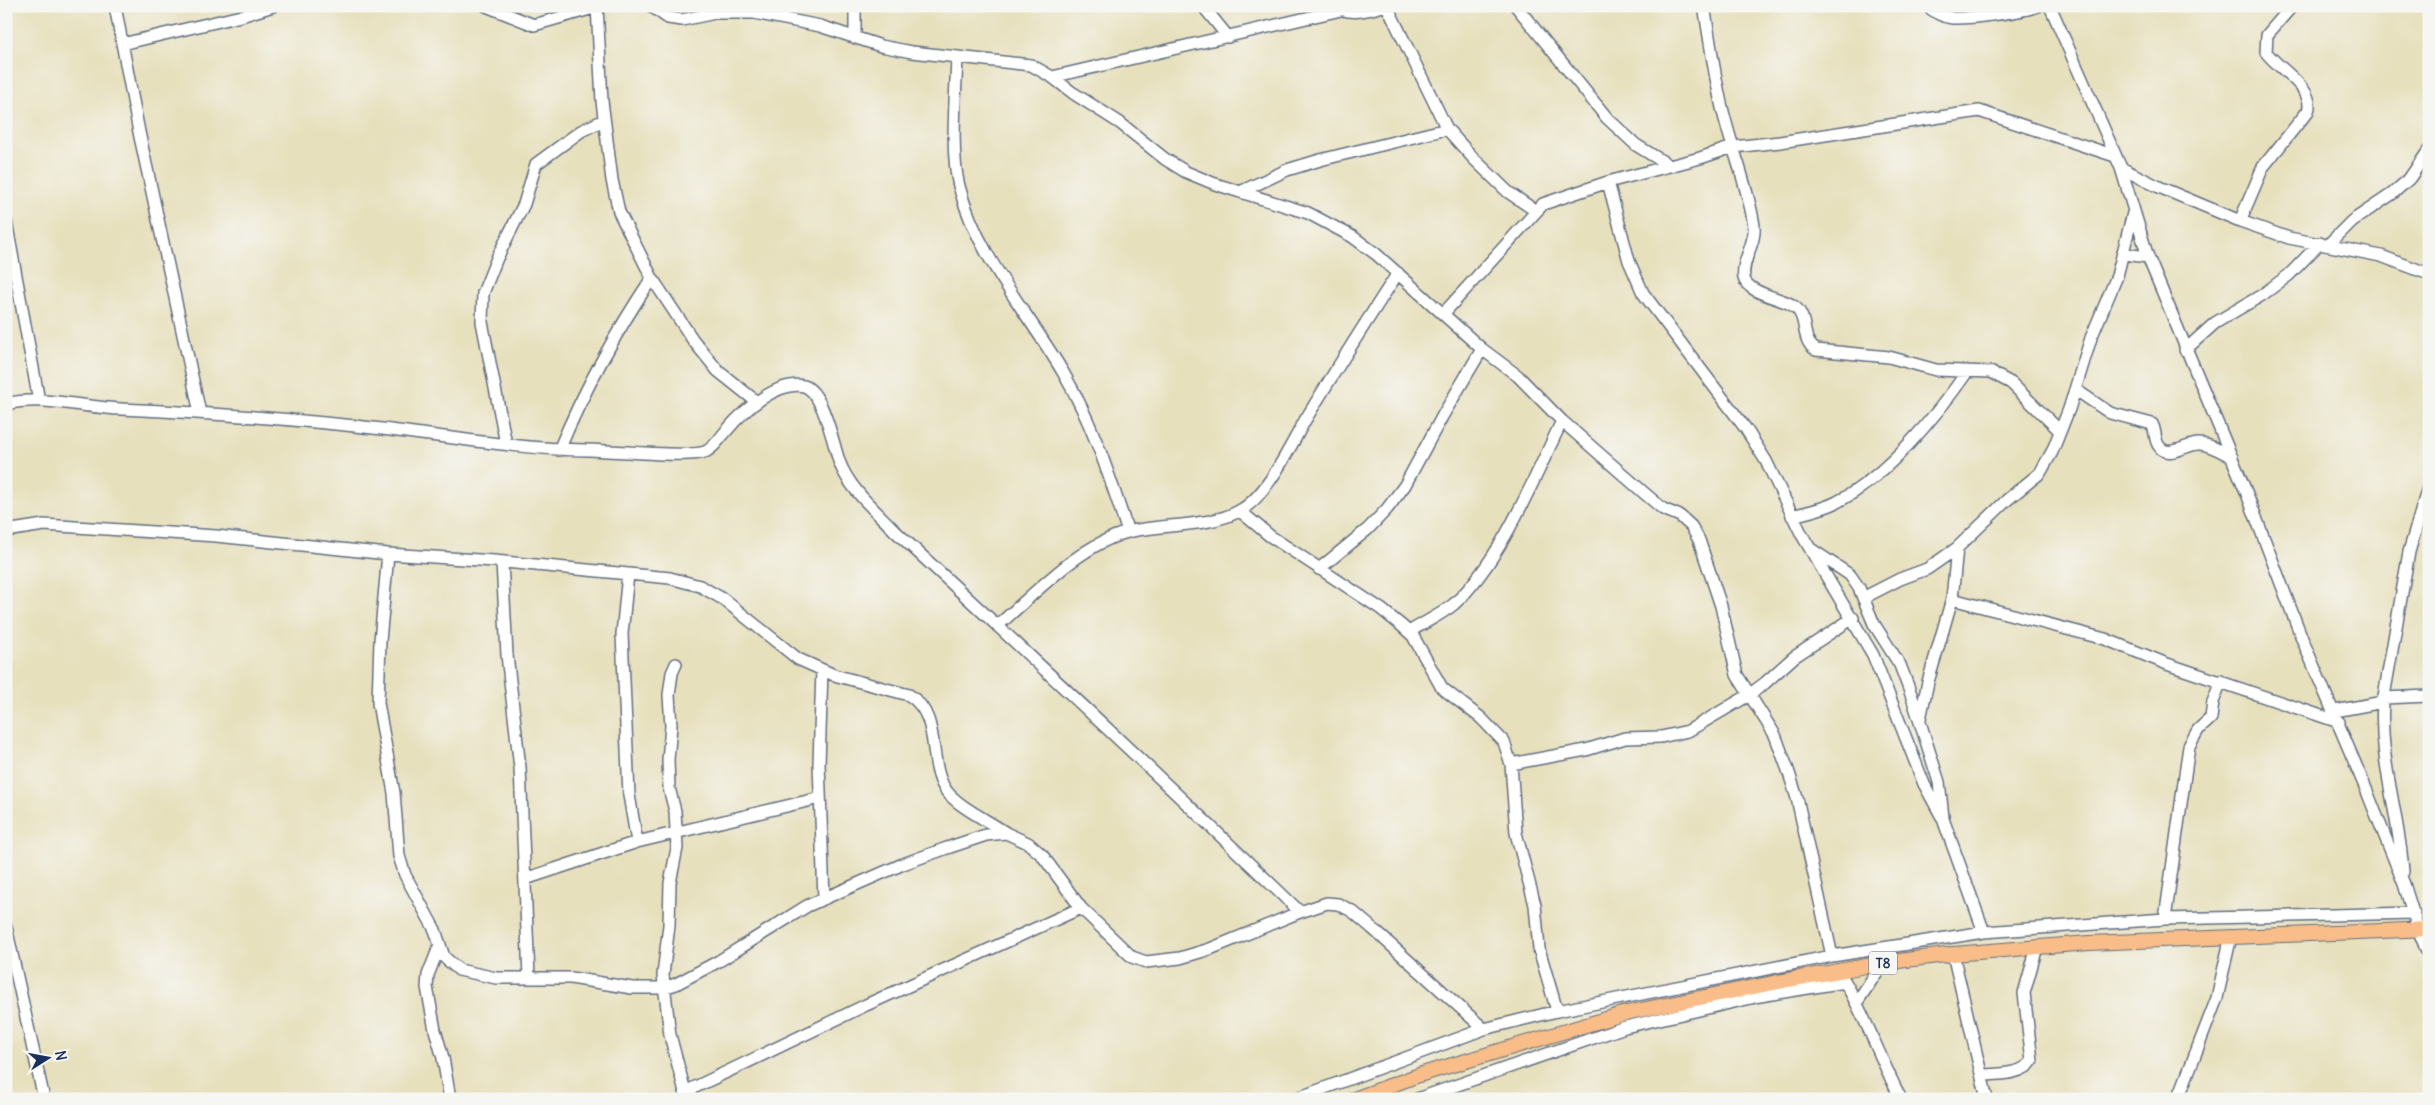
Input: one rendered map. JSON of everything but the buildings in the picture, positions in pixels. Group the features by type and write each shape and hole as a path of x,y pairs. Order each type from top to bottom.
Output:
{"main road":[{"name":"T8","path":"1354,1099 1378,1095 1626,1013 1842,976 1883,964 1953,954 2037,946 2423,929"}],"street":[{"path":"115,6 138,132 200,413"},
{"path":"122,44 241,16 273,6"},
{"path":"486,6 534,25 596,7 604,120 612,180 620,212 652,278 693,340 718,371 757,402"},
{"path":"651,6 668,18 682,20 715,14 754,13 820,26 881,46 912,52 1030,65 1052,76 1186,172 1240,192 1308,213 1353,237 1398,273 1482,349 1518,376 1562,421 1642,492 1663,509 1680,516 1691,526 1699,540 1721,606 1737,676 1775,735 1788,770 1797,798 1832,956"},
{"path":"855,6 855,38"},
{"path":"1203,6 1228,37"},
{"path":"1052,76 1228,37 1338,8 1362,11 1385,6 1447,129 1508,192 1536,211"},
{"path":"1516,6 1607,118 1636,145 1670,166"},
{"path":"1704,6 1725,120 1754,226 1754,233 1745,264 1744,279 1750,287 1792,304 1799,310 1803,317 1807,340 1811,348 1822,352 1889,357 1936,370 1990,372 2003,377 2060,431"},
{"path":"1927,6 1941,16 1953,18 2022,11 2038,6"},
{"path":"2050,6 2121,168 2148,257 2185,350 2232,457 2284,586 2303,641 2335,710 2414,913 2423,929 2429,956"},
{"path":"2058,22 2060,6"},
{"path":"2240,221 2263,167 2310,106 2310,101 2305,91 2266,52 2267,35 2292,6"},
{"path":"957,56 955,166 964,206 989,258 1065,375 1088,419 1128,532"},
{"path":"1443,314 1543,204 1608,182 1733,147 1780,142 1978,111 2115,156"},
{"path":"506,444 482,322 483,293 497,258 524,204 536,164 581,131 604,120"},
{"path":"1240,192 1287,170 1447,129"},
{"path":"2185,350 2223,317 2256,299 2289,275 2352,221 2392,194 2409,179 2429,150"},
{"path":"2121,168 2240,221 2289,238 2381,256 2429,274"},
{"path":"2130,196 2147,181"},
{"path":"1608,182 1629,261 1643,293 1746,429 1766,461 1792,516 1873,655 1924,784 1943,819 1984,932"},
{"path":"1863,598 1900,579 1927,569 1957,548 2007,500 2040,473 2060,431 2076,390 2091,338 2107,303 2124,254 2134,211"},
{"path":"6,221 39,401"},
{"path":"2124,254 2148,257"},
{"path":"997,626 1088,550 1103,540 1128,532 1192,523 1240,511 1252,500 1283,461 1306,419 1398,273"},
{"path":"559,450 598,366 620,326 652,278"},
{"path":"1319,569 1368,529 1387,509 1405,485 1442,415 1482,349"},
{"path":"1792,516 1836,503 1874,478 1898,455 1950,396 1967,372"},
{"path":"6,404 39,401 104,409 200,413 371,428 559,450 690,455 701,453 715,444 742,413 772,392 793,385 811,390 817,396 841,465 851,484 896,531 1071,696 1134,752 1300,912"},
{"path":"2076,390 2110,413 2152,424 2159,446 2165,451 2176,451 2197,443 2206,444 2232,457"},
{"path":"1408,632 1452,606 1470,587 1489,562 1562,421"},
{"path":"2404,884 2402,850 2382,750 2383,700 2409,552 2429,484"},
{"path":"1240,511 1270,536 1381,609 1413,636 1442,688 1498,733 1508,752 1511,764 1516,833 1535,905 1539,949 1557,1011"},
{"path":"6,531 44,525 216,536 388,554 502,562 670,578 700,586 723,599 798,659 834,676 909,695 918,701 933,735 937,769 946,790 954,800 1006,833 1028,843 1042,855 1081,908 1132,958 1146,962 1180,958 1210,949 1300,912 1327,903 1338,904 1352,911 1484,1029"},
{"path":"1810,548 1850,575 1863,598 1874,624 1900,664 1939,782 1943,819"},
{"path":"1920,721 1928,682 1952,599 1957,548"},
{"path":"388,554 378,674 381,729 394,793 400,860 434,930 439,947 451,964 470,974 496,978 572,978 632,988 663,988 676,984 711,965 807,906 903,864 946,848 986,834 1006,833"},
{"path":"502,562 507,655 520,768 529,977"},
{"path":"628,574 622,634 629,795 637,842"},
{"path":"1952,599 2090,634 2167,664 2339,722"},
{"path":"1511,764 1586,750 1626,738 1675,735 1703,723 1749,695 1794,657 1853,618"},
{"path":"676,664 670,681 671,726 668,760 677,848 670,883 663,988 670,1035 686,1095 866,1005 1081,908"},
{"path":"822,670 820,798 824,899"},
{"path":"2165,919 2190,746 2198,730 2211,718 2213,702 2221,681"},
{"path":"2335,710 2383,700 2429,696"},
{"path":"525,880 637,842 820,798"},
{"path":"1295,1099 1484,1029 1557,1011 1832,956 1984,932 2165,919 2414,913"},
{"path":"6,927 44,1099"},
{"path":"2178,1099 2217,998 2230,936"},
{"path":"1982,1075 2020,1070 2028,1066 2032,1061 2024,993 2037,946"},
{"path":"439,947 428,975 427,987 434,1030 443,1058 450,1099"},
{"path":"1953,954 1987,1099"},
{"path":"1857,1002 1883,964"},
{"path":"1417,1099 1625,1027 1842,976 1857,1002 1884,1066 1901,1099"}]}
